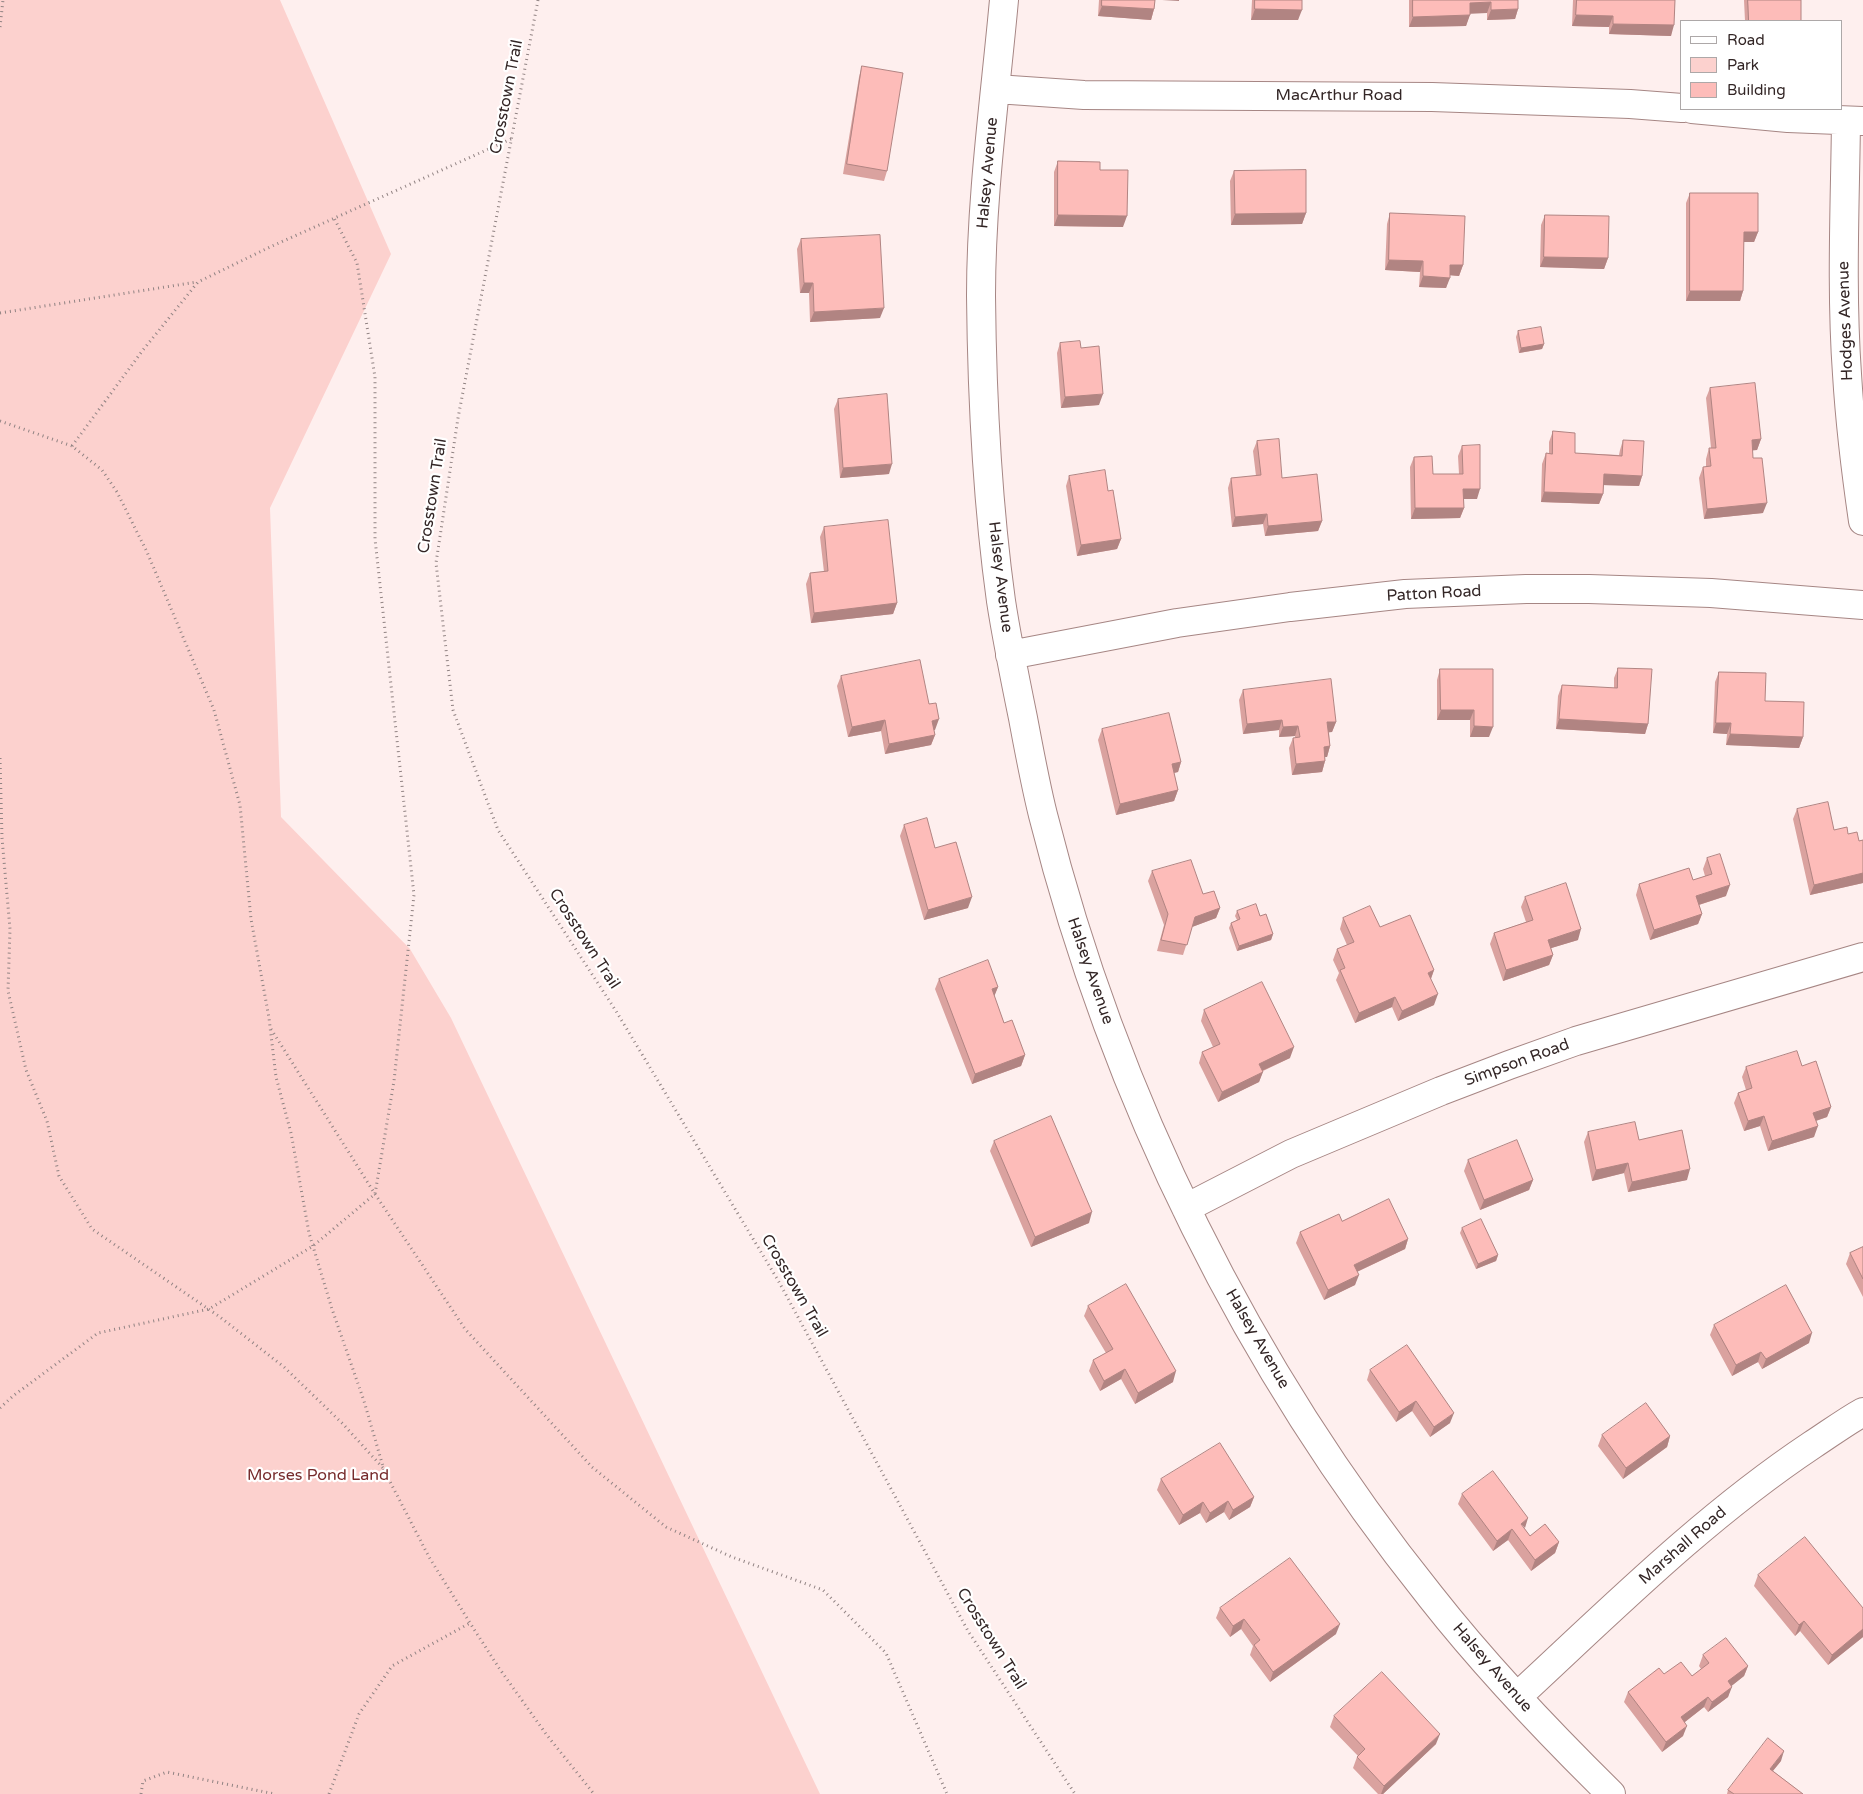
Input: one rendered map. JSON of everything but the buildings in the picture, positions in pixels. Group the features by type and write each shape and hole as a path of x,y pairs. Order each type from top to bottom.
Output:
{"street":[{"name":"Halsey Avenue","path":"1004,0 985,199 981,302 988,468 997,565 1010,655 1043,813 1071,916 1115,1041 1156,1144 1217,1271 1246,1324 1282,1383 1356,1496 1430,1596 1517,1697 1611,1794"},
{"name":"MacArthur Road","path":"996,89 1084,95 1432,97 1630,104 1680,108"},
{"path":"1703,110 1788,118 1854,121"},
{"name":"Hodges Avenue","path":"1854,121 1844,260 1847,374 1856,472 1863,521"},
{"name":"Patton Road","path":"1010,655 1177,623 1290,607 1405,594 1526,589 1589,589 1711,593 1863,605"},
{"name":"Simpson Road","path":"1186,1208 1291,1154 1441,1091 1509,1065 1610,1031 1863,957"},
{"name":"Marshall Road","path":"1517,1697 1653,1571 1715,1517 1783,1464 1863,1412"}],"path":[{"path":"0,27 3,0"},
{"name":"Crosstown Trail","path":"538,0 458,418 436,563 452,710 498,830 616,1011 779,1282 968,1631 1075,1794"},
{"path":"0,313 198,282 334,218 512,139"},
{"path":"0,1408 13,1396 98,1332 209,1309 313,1246 376,1194 394,1080 414,895 375,538 375,376 357,262 334,218"},
{"path":"72,446 143,350 198,282"},
{"path":"0,421 72,446 102,470 117,492 147,552 214,710 240,805 251,919 270,1028 276,1077 291,1133 309,1233 332,1309 364,1401 384,1470 429,1557 499,1668 546,1734 594,1794"},
{"path":"0,758 2,838 10,929 8,991 26,1070 48,1121 59,1176 92,1228 209,1309 284,1367 343,1424 384,1470"},
{"path":"270,1028 465,1329 592,1467 666,1527 732,1557 823,1590 886,1654 947,1794"},
{"path":"329,1794 359,1714 392,1666 470,1623"},
{"path":"141,1794 143,1782 167,1772 275,1794"}],"green space":[{"name":"Morses Pond Land","path":"0,0 280,0 391,254 270,508 281,817 410,949 451,1018 820,1794 0,1794"}]}
